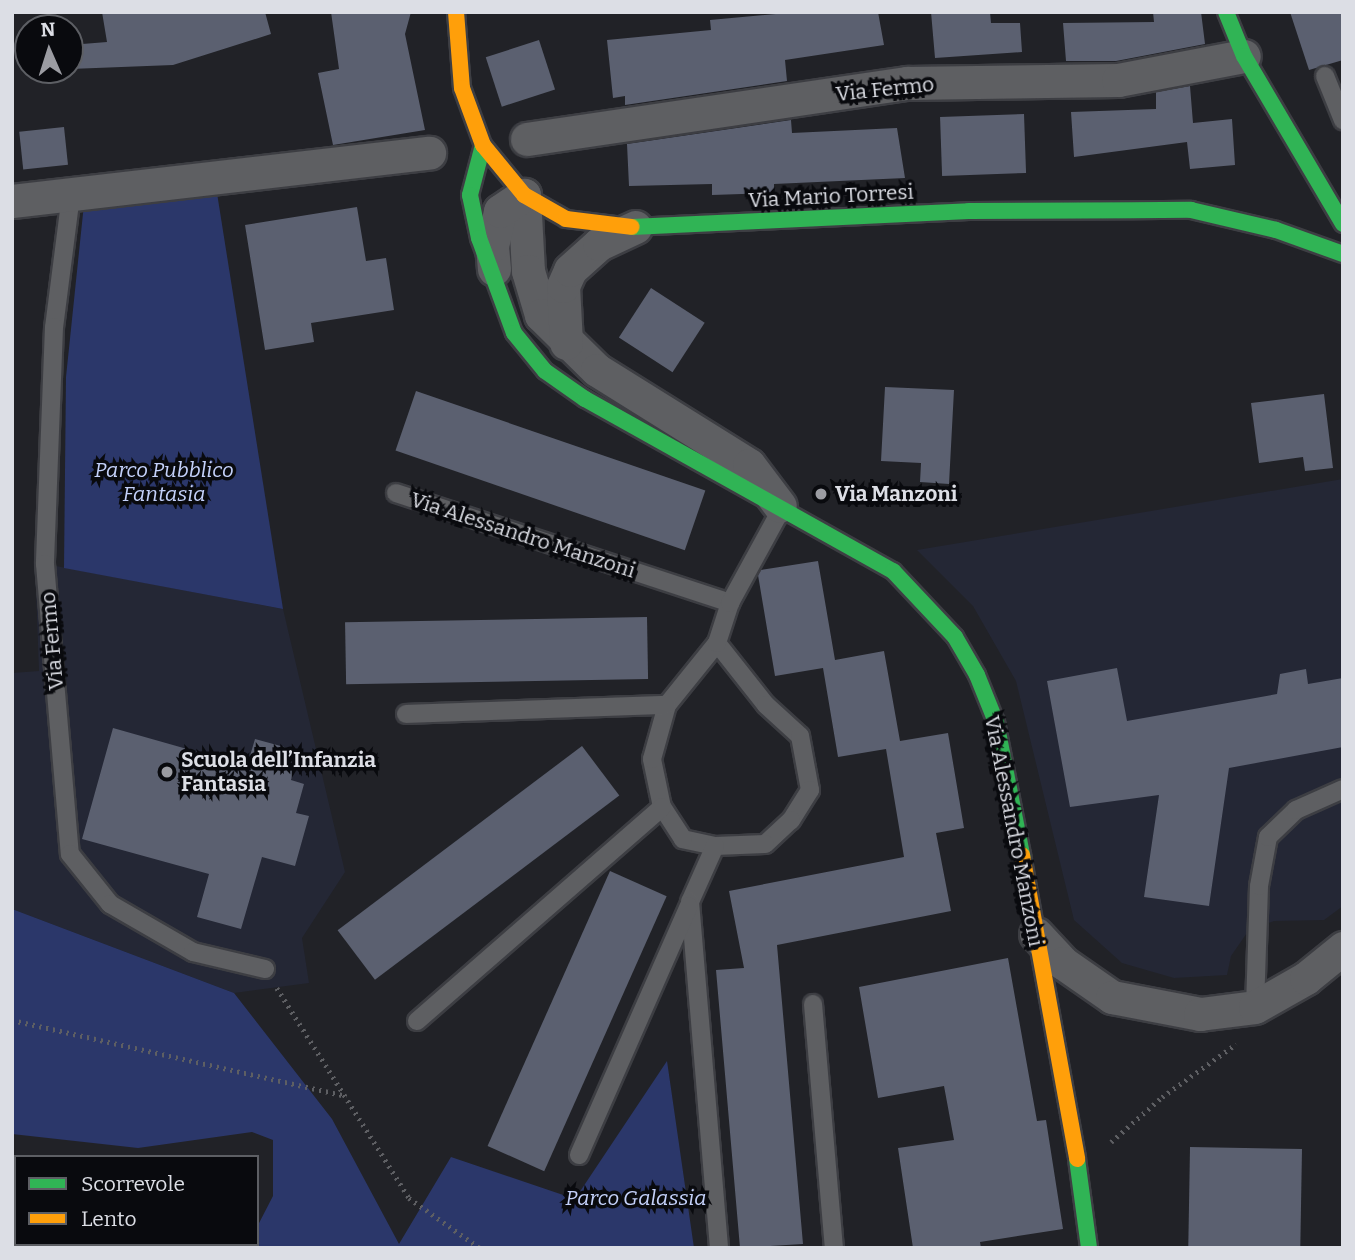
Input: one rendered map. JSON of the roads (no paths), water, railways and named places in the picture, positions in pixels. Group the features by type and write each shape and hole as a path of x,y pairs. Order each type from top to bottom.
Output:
{"street":[{"name":"Via Mario Torresi","path":"456,12 463,88 483,145 524,195 566,219 635,227 969,211 1191,210 1276,230 1343,254"},
{"path":"1226,12 1244,56 1343,224"},
{"name":"Via Fermo","path":"527,139 907,83 1118,80 1244,56"},
{"name":"Via Alessandro Manzoni","path":"483,145 470,195 497,295 514,333 545,371 585,399 893,571 961,647 996,722 1036,934 1089,1248"},
{"path":"12,201 429,153"},
{"name":"Via Alessandro Manzoni","path":"497,295 495,227 500,211 524,195"},
{"name":"Via Alessandro Manzoni","path":"524,195 528,271 541,315 566,343 597,370 750,465 782,508"},
{"path":"566,343 563,286 570,270 599,244 635,227"},
{"path":"1036,934 1063,963 1112,997 1200,1014 1255,1007 1306,978 1343,948"}],"lane":[{"path":"1325,76 1343,120"},
{"name":"Via Fermo","path":"71,195 54,327 46,564 70,855 110,904 193,953 265,969"},
{"name":"Via Alessandro Manzoni","path":"396,493 730,603"},
{"path":"717,643 766,705 800,736 810,790 791,820 765,844 715,846 683,839 662,807 652,759 667,705 717,643 730,603 782,508"},
{"path":"406,715 667,705"},
{"path":"1255,1007 1259,886 1268,837 1296,810 1343,789"},
{"path":"417,1021 662,807"},
{"path":"579,1155 715,846"},
{"path":"690,902 719,1248"},
{"path":"813,1004 834,1248"}],"place":[{"name":"Via Manzoni","path":"821,494"},
{"name":"Scuola dell’Infanzia Fantasia","path":"167,772"}],"park label":[{"name":"Parco Pubblico Fantasia","path":"164,482"},
{"name":"Parco Galassia","path":"636,1198"}]}
